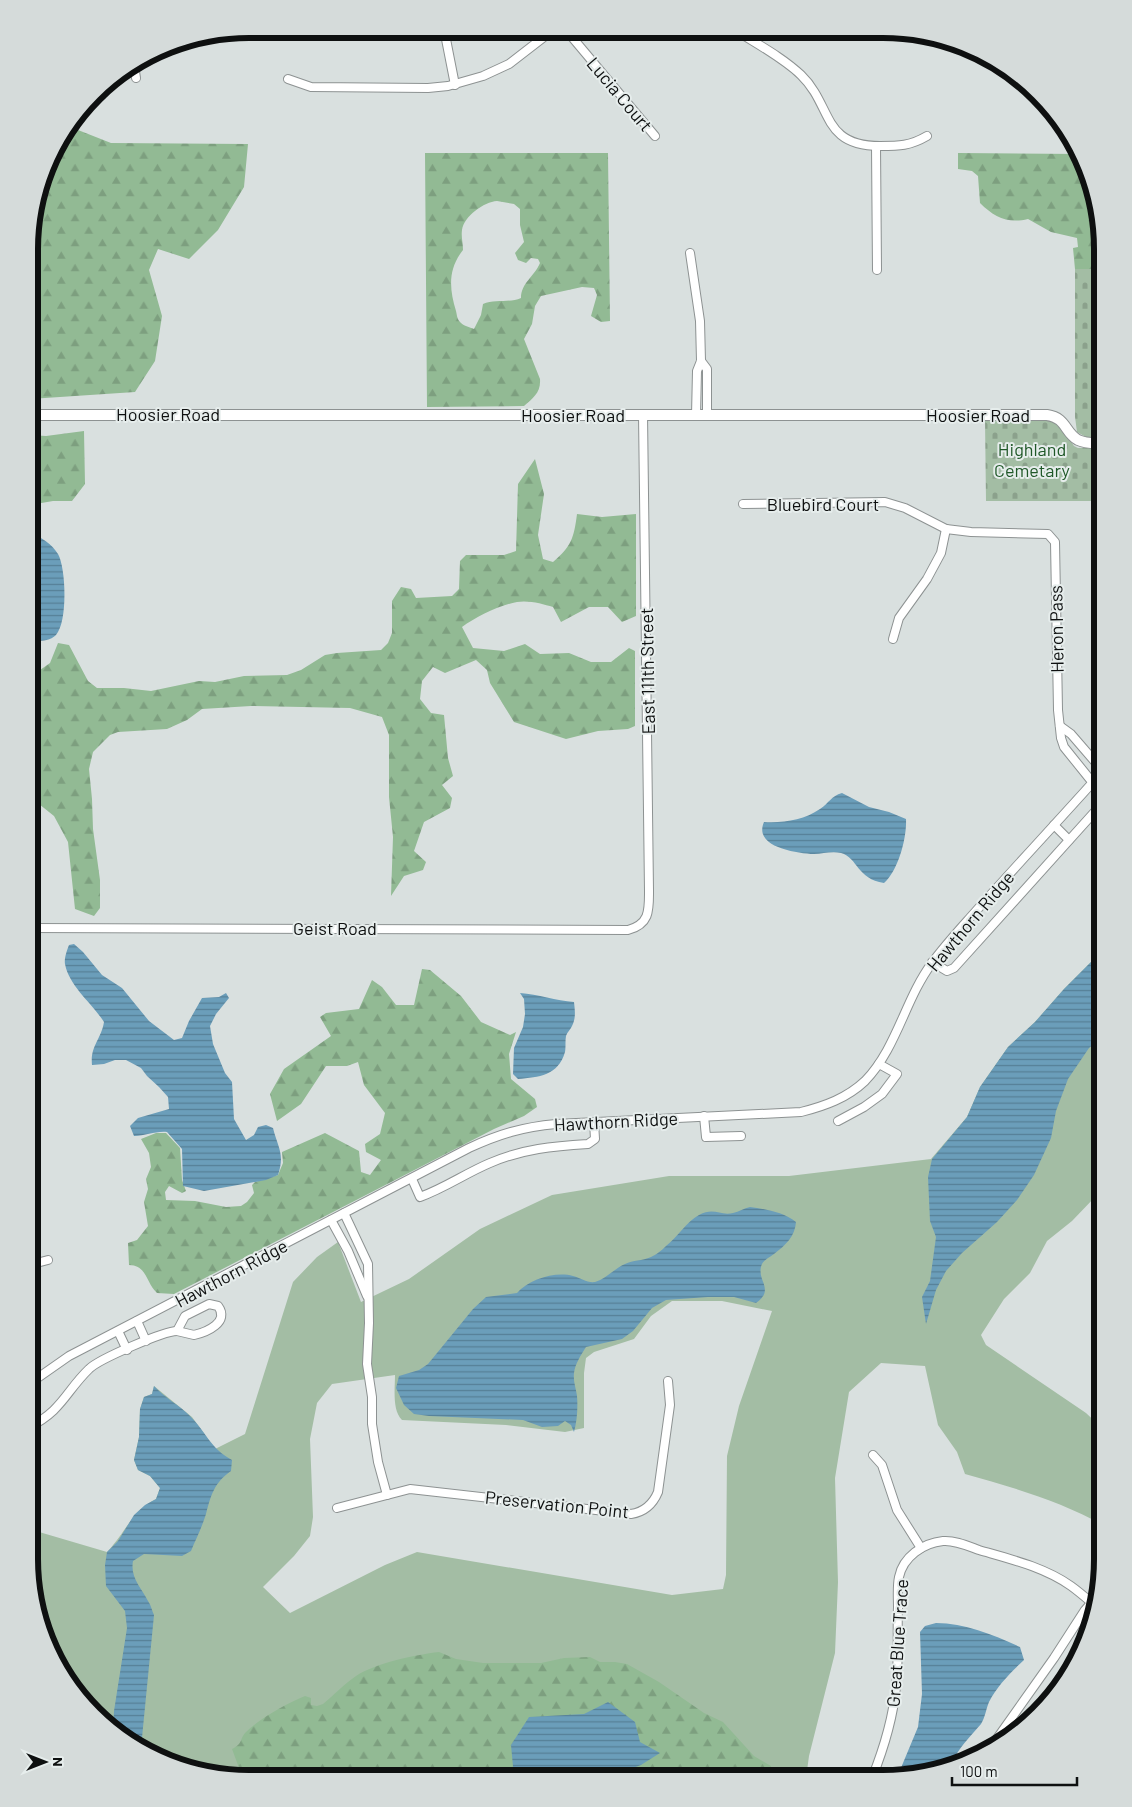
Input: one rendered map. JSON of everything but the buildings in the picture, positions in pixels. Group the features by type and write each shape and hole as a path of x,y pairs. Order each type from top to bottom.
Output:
{"street":[{"path":"446,38 455,84"},
{"path":"288,79 312,88 428,88 455,84 484,76 508,64 542,38"},
{"name":"Lucia Court","path":"573,38 656,136"},
{"path":"747,38 800,74 808,83 836,132 851,142 876,146 909,145 927,136"},
{"path":"135,71 136,78"},
{"path":"876,146 877,270"},
{"path":"690,253 700,321 701,361 706,369 702,414"},
{"name":"East 111th Street","path":"640,925 647,915 649,891 643,414"},
{"name":"Hoosier Road","path":"38,415 1048,415 1061,419 1077,440 1094,443"},
{"name":"Bluebird Court","path":"743,504 885,502 905,508 946,529 971,532 1048,534"},
{"path":"893,639 899,618 927,579 941,553 946,529"},
{"name":"Heron Pass","path":"1048,534 1055,542 1058,710 1060,726 1064,747 1093,783"},
{"path":"1060,726 1071,734 1094,761"},
{"name":"Hawthorn Ridge","path":"38,1378 69,1356 469,1148 512,1130 534,1126 594,1122 801,1112 818,1108 849,1094 879,1064 892,1042 919,982 932,962 1093,783"},
{"path":"932,962 946,971 954,968 1094,812"},
{"path":"1054,825 1069,840"},
{"name":"Geist Road","path":"38,928 628,930 640,925"},
{"path":"838,1121 864,1107 882,1094 897,1074 879,1064"},
{"path":"704,1116 706,1137 741,1136"},
{"path":"412,1179 420,1197 432,1193 506,1156 536,1149 588,1144 595,1139 594,1122"},
{"path":"344,1213 368,1264 370,1283 367,1364 372,1397 372,1424 378,1462 387,1495"},
{"path":"331,1220 348,1250 368,1298"},
{"path":"38,1263 48,1260"},
{"path":"38,1423 58,1407 91,1367 98,1362 172,1331 197,1335 217,1325 222,1317 221,1310 218,1306 209,1304 185,1316 177,1331"},
{"path":"137,1322 146,1341"},
{"path":"118,1331 126,1350"},
{"name":"Preservation Point","path":"337,1508 410,1490 424,1490 631,1514 638,1513 647,1508 658,1492 670,1405 668,1381"},
{"path":"873,1454 882,1465 897,1510 921,1548"},
{"name":"Great Blue Trace","path":"875,1770 892,1720 896,1688 899,1576 905,1563 915,1551 927,1544 943,1541 957,1542 1009,1559 1052,1576 1071,1586 1090,1600"},
{"path":"999,1735 1088,1607"}],"green space":[{"path":"78,124 78,130 111,143 248,144 244,187 218,230 189,259 158,249 149,270 162,316 155,361 135,392 38,398 39,221 45,194 59,155"},
{"path":"425,153 608,153 610,321 601,322 591,316 597,295 594,288 582,287 541,296 535,306 532,324 524,339 540,379 538,392 533,398 524,406 427,407","holes":["497,201 514,204 520,209 520,225 524,242 515,253 518,260 526,263 531,258 538,259 540,263 525,284 521,298 483,304 481,315 474,329 458,320 451,287 452,272 463,250 462,233 464,225 466,220 475,211 486,204"]},
{"path":"958,153 1072,154 1087,194 1093,221 1094,269 1075,269 1073,248 1078,247 1077,238 1051,232 1028,219 1008,220 996,216 985,208 980,203 978,176 972,171 958,169"},
{"name":"Highland Cemetary","path":"1075,269 1094,269 1094,437 1086,437 1077,432 1075,417"},
{"name":"Highland Cemetary","path":"1052,419 1058,423 1074,446 1078,448 1094,447 1094,501 986,501 985,420"},
{"path":"84,431 85,484 72,501 38,504 38,436"},
{"path":"535,459 544,494 538,535 543,559 553,562 564,552 571,541 575,530 577,514 602,517 636,514 636,616 622,622 608,607 589,607 561,622 553,607 522,602 510,604 481,615 462,627 473,648 504,651 525,644 540,654 569,653 591,662 611,662 629,648 635,651 635,726 628,729 598,731 566,739 514,722 490,683 487,670 476,660 445,673 433,667 422,681 420,699 431,713 444,715 448,758 453,776 442,785 452,798 450,808 424,822 414,851 426,862 423,870 404,876 391,896 393,837 389,797 389,735 382,717 350,708 251,706 202,709 187,720 167,729 118,732 110,735 93,752 89,769 93,829 100,880 100,908 94,916 75,909 68,842 54,816 38,804 38,671 50,663 58,643 69,645 88,681 97,688 151,691 199,681 215,682 244,676 287,675 301,670 325,655 381,650 388,643 392,633 392,601 401,587 411,589 416,598 452,596 459,589 460,561 466,555 504,555 516,551 518,484"},
{"path":"1094,959 1094,1198 1072,1221 1047,1241 1030,1273 1004,1299 981,1335 986,1345 1086,1413 1094,1421 1094,1520 1053,1502 965,1474 957,1452 938,1425 925,1366 881,1363 849,1392 835,1478 838,1582 835,1653 807,1770 249,1770 221,1768 181,1758 155,1748 131,1734 99,1708 73,1676 59,1652 45,1613 39,1586 38,1532 107,1552 140,1510 156,1499 160,1488 150,1476 138,1470 134,1460 139,1437 140,1409 144,1397 152,1394 154,1386 192,1417 215,1449 245,1434 293,1282 317,1257 338,1242 361,1302 409,1279 480,1229 552,1195 669,1176 789,1176 931,1159 967,1117 980,1087 1008,1047 1035,1022","holes":["672,1301 722,1301 772,1311 739,1406 727,1456 726,1575 723,1589 672,1595 417,1552 385,1565 290,1613 263,1587 294,1556 310,1536 313,1517 310,1439 317,1403 332,1384 395,1375 395,1405 402,1420 506,1425 565,1432 584,1428 584,1373 586,1358 594,1352 634,1339 651,1316"]},
{"path":"422,969 430,970 461,996 481,1022 510,1035 516,1032 509,1054 511,1079 535,1099 537,1107 524,1116 494,1129 174,1294 157,1293 143,1271 129,1265 128,1243 137,1240 148,1226 144,1202 148,1189 146,1179 151,1167 149,1153 141,1139 156,1133 166,1133 180,1148 182,1180 186,1191 182,1193 169,1186 165,1192 166,1200 195,1201 226,1207 241,1206 254,1193 252,1185 255,1182 278,1175 283,1163 282,1152 325,1133 359,1151 361,1172 370,1175 381,1160 366,1152 365,1144 380,1134 385,1113 364,1085 358,1062 347,1066 326,1066 301,1104 277,1121 270,1094 284,1069 331,1036 320,1017 326,1013 359,1009 372,980 382,987 396,1005 414,1005"},
{"path":"439,1652 456,1659 483,1663 541,1663 564,1658 590,1657 600,1662 627,1664 659,1682 704,1713 723,1722 754,1756 771,1766 771,1770 240,1769 232,1749 240,1743 246,1732 266,1717 305,1696 311,1698 311,1705 323,1704 364,1671 407,1657"}],"water":[{"path":"38,537 53,547 58,554 64,582 64,607 60,628 56,635 44,641 38,641"},
{"path":"842,793 869,807 906,819 901,854 889,878 884,883 868,877 851,859 841,853 814,854 787,850 770,843 762,831 764,822 779,822 807,816"},
{"path":"74,944 102,975 122,988 149,1021 174,1040 182,1038 202,998 219,997 226,993 229,998 216,1014 210,1026 213,1044 225,1073 232,1082 234,1119 246,1140 254,1135 258,1127 266,1125 273,1128 281,1156 278,1175 266,1180 204,1191 183,1186 182,1149 167,1132 134,1136 130,1126 138,1118 169,1109 168,1097 141,1068 126,1060 115,1060 104,1064 92,1065 94,1048 101,1034 104,1022 76,987 67,972 66,954 69,945"},
{"path":"1094,959 1094,1044 1089,1048 1068,1079 1056,1111 1051,1138 1034,1175 1017,1200 997,1222 962,1253 946,1271 936,1290 926,1324 922,1297 930,1281 936,1237 930,1221 928,1177 932,1159 967,1117 980,1087 1008,1047 1035,1022"},
{"path":"520,993 574,1002 575,1014 573,1023 566,1036 565,1052 558,1066 547,1074 518,1079 513,1074 514,1048 523,1027 525,1014 524,999"},
{"path":"750,1207 780,1213 796,1222 794,1232 789,1240 762,1264 761,1275 765,1289 762,1298 756,1303 734,1297 666,1300 652,1308 633,1331 622,1339 586,1347 574,1373 577,1419 574,1432 571,1425 565,1421 558,1426 542,1427 523,1420 429,1416 414,1414 404,1405 396,1388 399,1376 419,1370 428,1364 473,1309 486,1297 517,1293 528,1284 551,1275 566,1275 595,1282 625,1264 655,1255 699,1215 709,1212 728,1214"},
{"path":"154,1386 190,1416 219,1451 232,1460 231,1471 214,1490 203,1524 191,1551 182,1556 144,1554 133,1561 133,1572 154,1615 142,1740 114,1720 127,1628 125,1611 106,1586 105,1565 107,1552 118,1541 134,1515 145,1505 156,1499 160,1488 150,1476 138,1470 134,1460 139,1437 140,1409 144,1397 152,1394"},
{"path":"936,1623 958,1625 979,1630 1020,1647 1024,1660 996,1690 989,1702 981,1724 956,1756 938,1762 901,1769 918,1727 922,1694 920,1632 925,1626"},
{"path":"608,1702 635,1722 640,1742 660,1753 641,1765 628,1770 513,1770 511,1745 529,1717 584,1714"}]}
